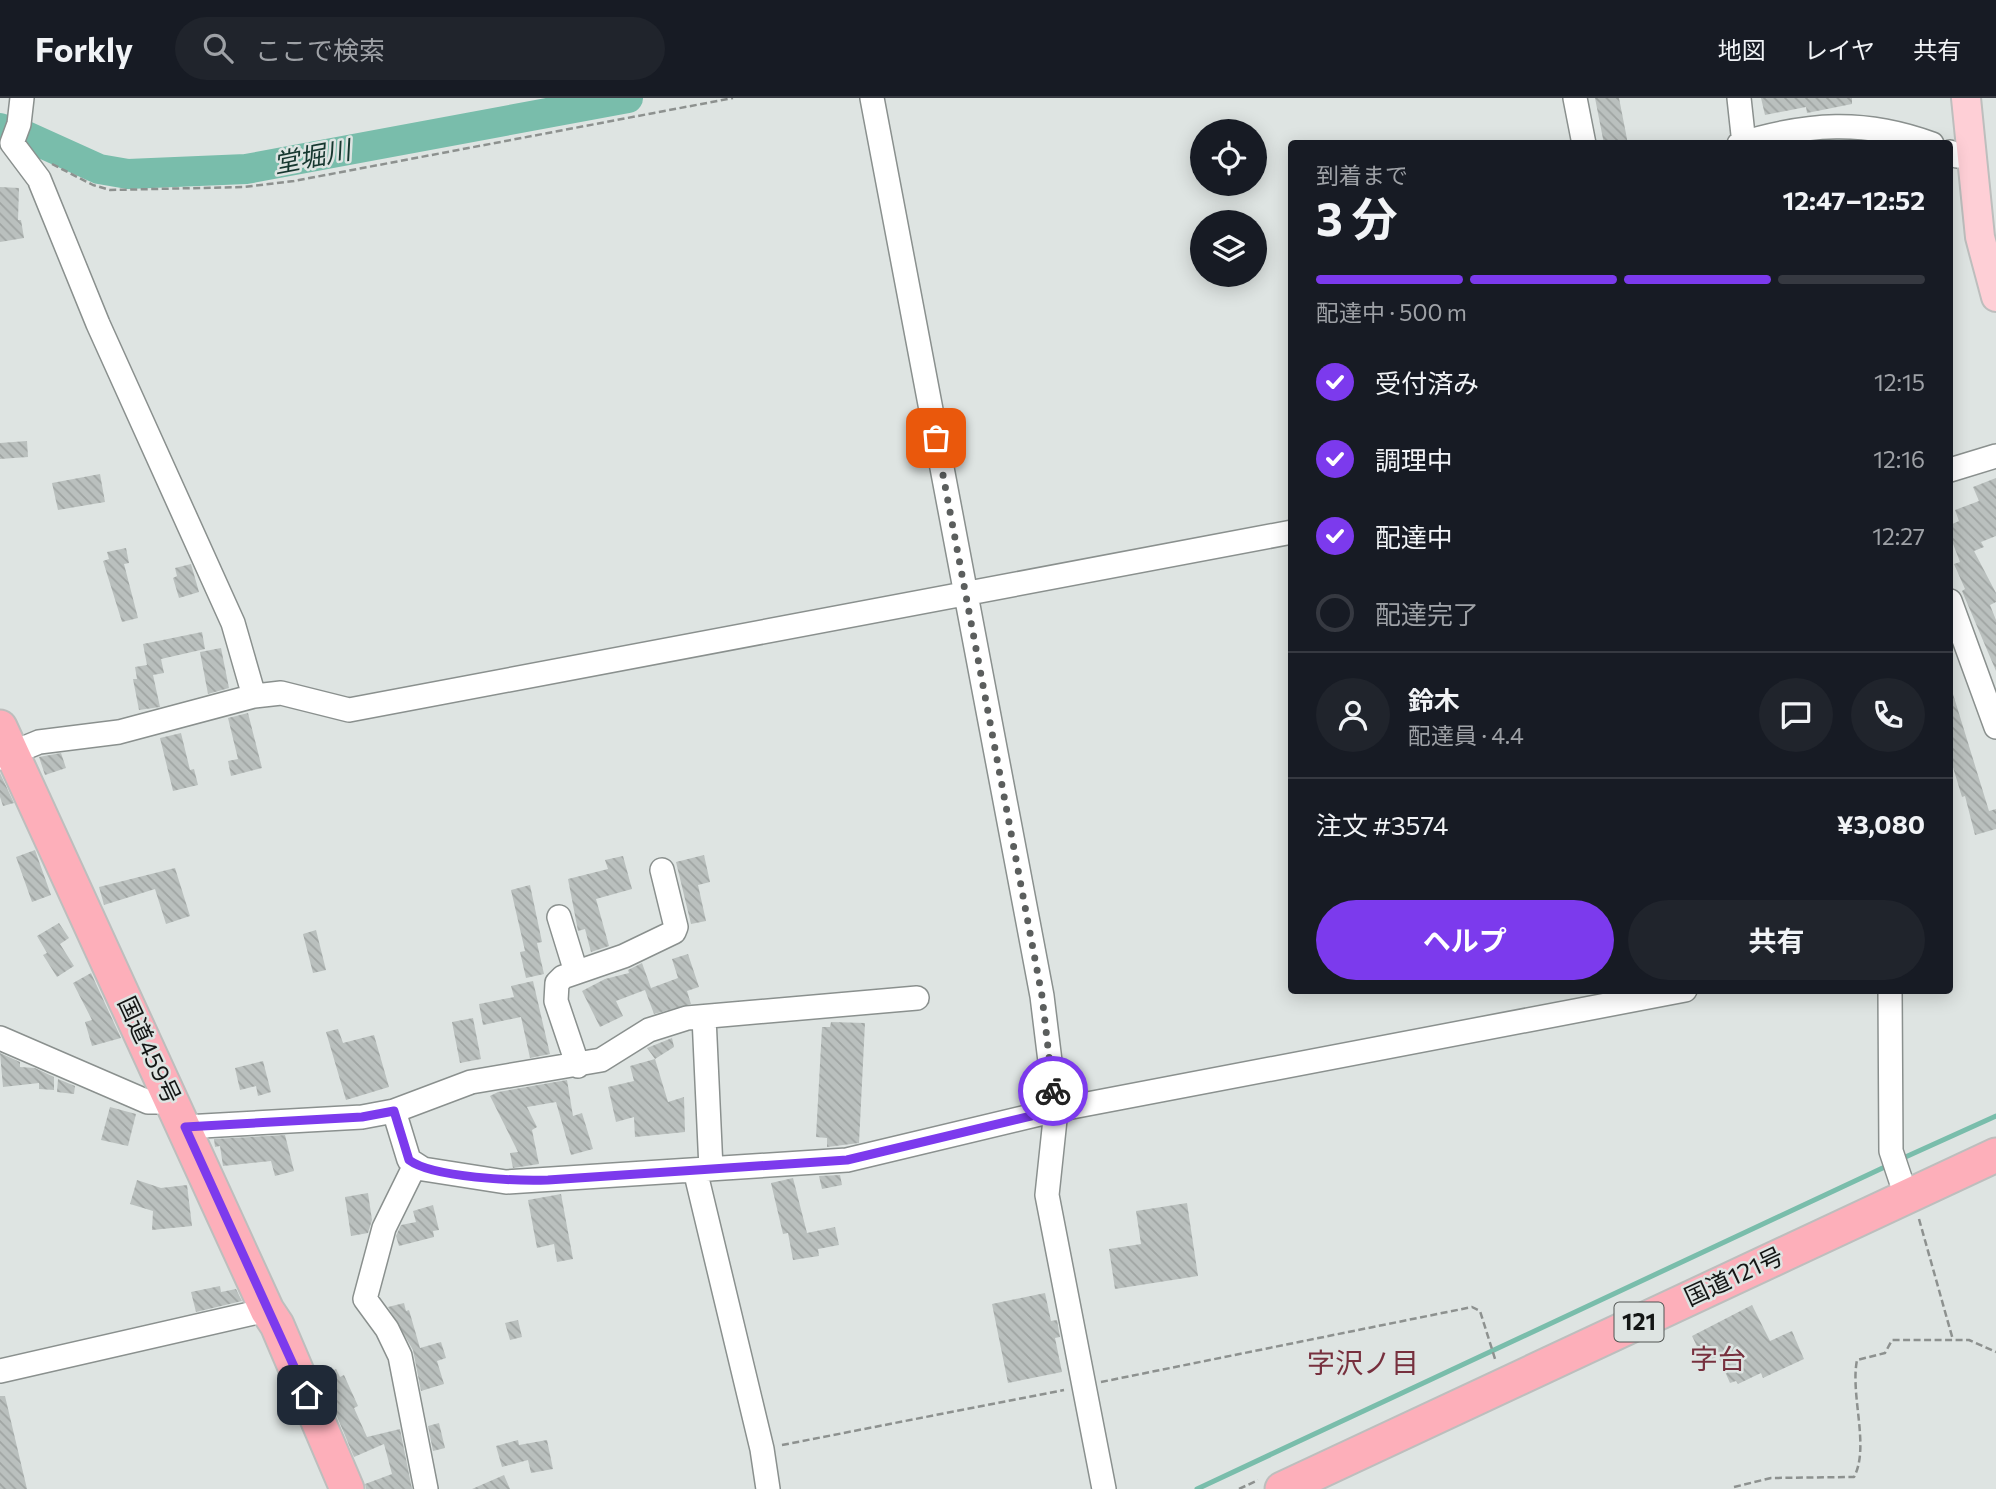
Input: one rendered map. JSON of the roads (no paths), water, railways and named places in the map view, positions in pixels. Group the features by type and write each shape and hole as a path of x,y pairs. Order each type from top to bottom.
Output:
{"highway":[{"name":"国道459号","path":"4,746 179,1114 267,1310 277,1325 347,1489"},
{"name":"国道121号","path":"1282,1489 1996,1155"}],"main road":[{"path":"1966,98 1960,154 1996,297"}],"street":[{"path":"22,98 19,124 12,139 14,148 30,164 39,179 98,324 233,623 254,696"},
{"path":"873,98 1042,996 1056,1110 1047,1195 1104,1489"},
{"path":"1575,98 1583,140"},
{"path":"1739,98 1742,140"},
{"path":"1756,140 1823,125 1874,128 1918,140"},
{"path":"1953,469 1996,456"},
{"path":"4,746 119,732 254,696 281,693 349,710 1288,533"},
{"path":"1953,609 1996,727"},
{"path":"578,1066 556,1001 555,989 563,977 624,956 674,932 676,927 662,870"},
{"path":"559,916 576,972"},
{"path":"394,1111 409,1160 415,1165 423,1169 506,1182 847,1160 1056,1110 1664,994"},
{"path":"1891,994 1891,1151 1906,1196"},
{"path":"0,1038 179,1114 362,1117 394,1111 471,1082 601,1060 656,1027 704,1017 917,998"},
{"path":"704,1017 703,1170 762,1449 768,1489"},
{"path":"415,1165 390,1213 376,1248 365,1299 387,1329 400,1356 426,1489"},
{"path":"0,1371 267,1310"}],"waterway":[{"name":"堂堀川","path":"0,128 26,136 99,169 128,174 246,169 628,98"},
{"path":"1901,1159 1996,1116"},
{"path":"1197,1489 1889,1165"}],"district":[{"name":"字台","path":"1718,1359"},
{"name":"字沢ノ目","path":"1363,1363"}]}
